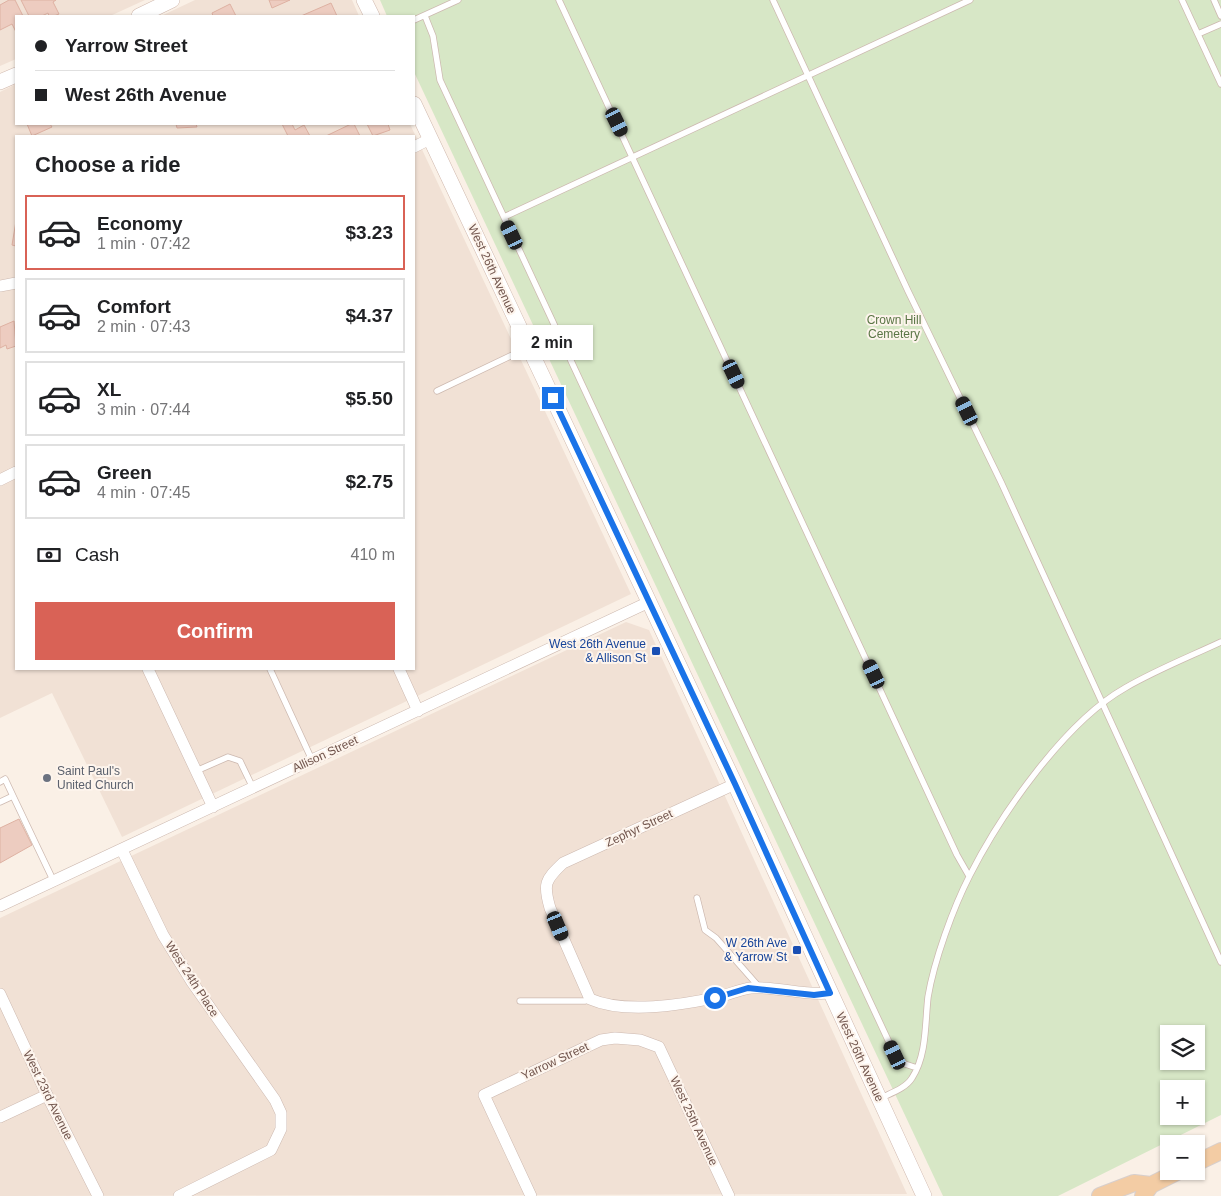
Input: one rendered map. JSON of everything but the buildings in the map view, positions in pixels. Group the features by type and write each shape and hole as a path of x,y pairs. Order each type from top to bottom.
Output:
{"main road":[{"path":"1205,1159 1221,1151"},
{"path":"1100,1196 1134,1183 1147,1190 1164,1180"}],"street":[{"path":"141,15 172,0"},
{"path":"364,0 372,15"},
{"path":"0,82 15,75"},
{"name":"West 26th Avenue","path":"415,106 735,784 924,1196"},
{"path":"415,146 430,139"},
{"path":"0,286 15,283"},
{"path":"0,480 15,472"},
{"name":"Allison Street","path":"0,906 649,602"},
{"path":"148,670 213,807"},
{"path":"399,670 418,711"},
{"name":"Zephyr Street","path":"590,998 550,908 545,892 547,878 562,863 735,784"},
{"name":"West 24th Place","path":"122,850 163,935 187,974 275,1100 281,1113 282,1129 271,1150 179,1196"},
{"path":"590,998 611,1005 659,1006 715,998 748,988 814,995 830,993"},
{"name":"West 23rd Avenue","path":"0,994 46,1095 98,1196"},
{"name":"Yarrow Street","path":"531,1196 484,1095 601,1040 615,1038 640,1040 659,1047"},
{"name":"West 25th Avenue","path":"659,1047 729,1196"},
{"path":"0,1117 46,1095"}],"lane":[{"path":"415,20 458,0"},
{"path":"560,0 957,855 970,876"},
{"path":"774,0 1103,703 1221,962"},
{"path":"504,217 970,0"},
{"path":"1182,0 1221,84"},
{"path":"1214,0 1221,16"},
{"path":"425,16 433,36 440,80 895,1055 905,1064 917,1068"},
{"path":"1198,34 1221,24"},
{"path":"437,391 529,347"},
{"path":"879,1099 900,1089 911,1080 917,1068 927,1025 928,996 944,938 970,876 1022,792 1066,738 1103,703 1125,688 1221,642"},
{"path":"270,670 312,760"},
{"path":"196,771 228,757 240,761 253,788"},
{"path":"0,782 5,779 54,882"},
{"path":"0,802 13,796"},
{"path":"698,898 705,930 721,944 760,988"},
{"path":"520,1001 585,1001 590,998"}],"shaded area":[{"path":"0,0 145,0 112,15 15,15 15,59 0,66"},
{"path":"195,0 352,0 359,15 163,15"},
{"path":"15,84 15,125 410,125 631,594 122,837 52,693 0,718 0,92"},
{"path":"626,622 649,630 907,1194 0,1196 0,918"}],"green space":[{"name":"Crown Hill Cemetery","path":"380,0 1221,0 1221,1115 1205,1123 1205,1080 1160,1080 1160,1125 1201,1125 1181,1135 1160,1135 1160,1145 1058,1196 943,1196 415,74 415,15 387,15"}],"place":[{"name":"West 26th Avenue & Allison St","path":"656,651"},
{"name":"Saint Paul's United Church","path":"47,778"},
{"name":"W 26th Ave & Yarrow St","path":"797,950"}],"route":[{"path":"553,398 735,784 830,993 814,995 784,990 748,988 715,998"}]}
